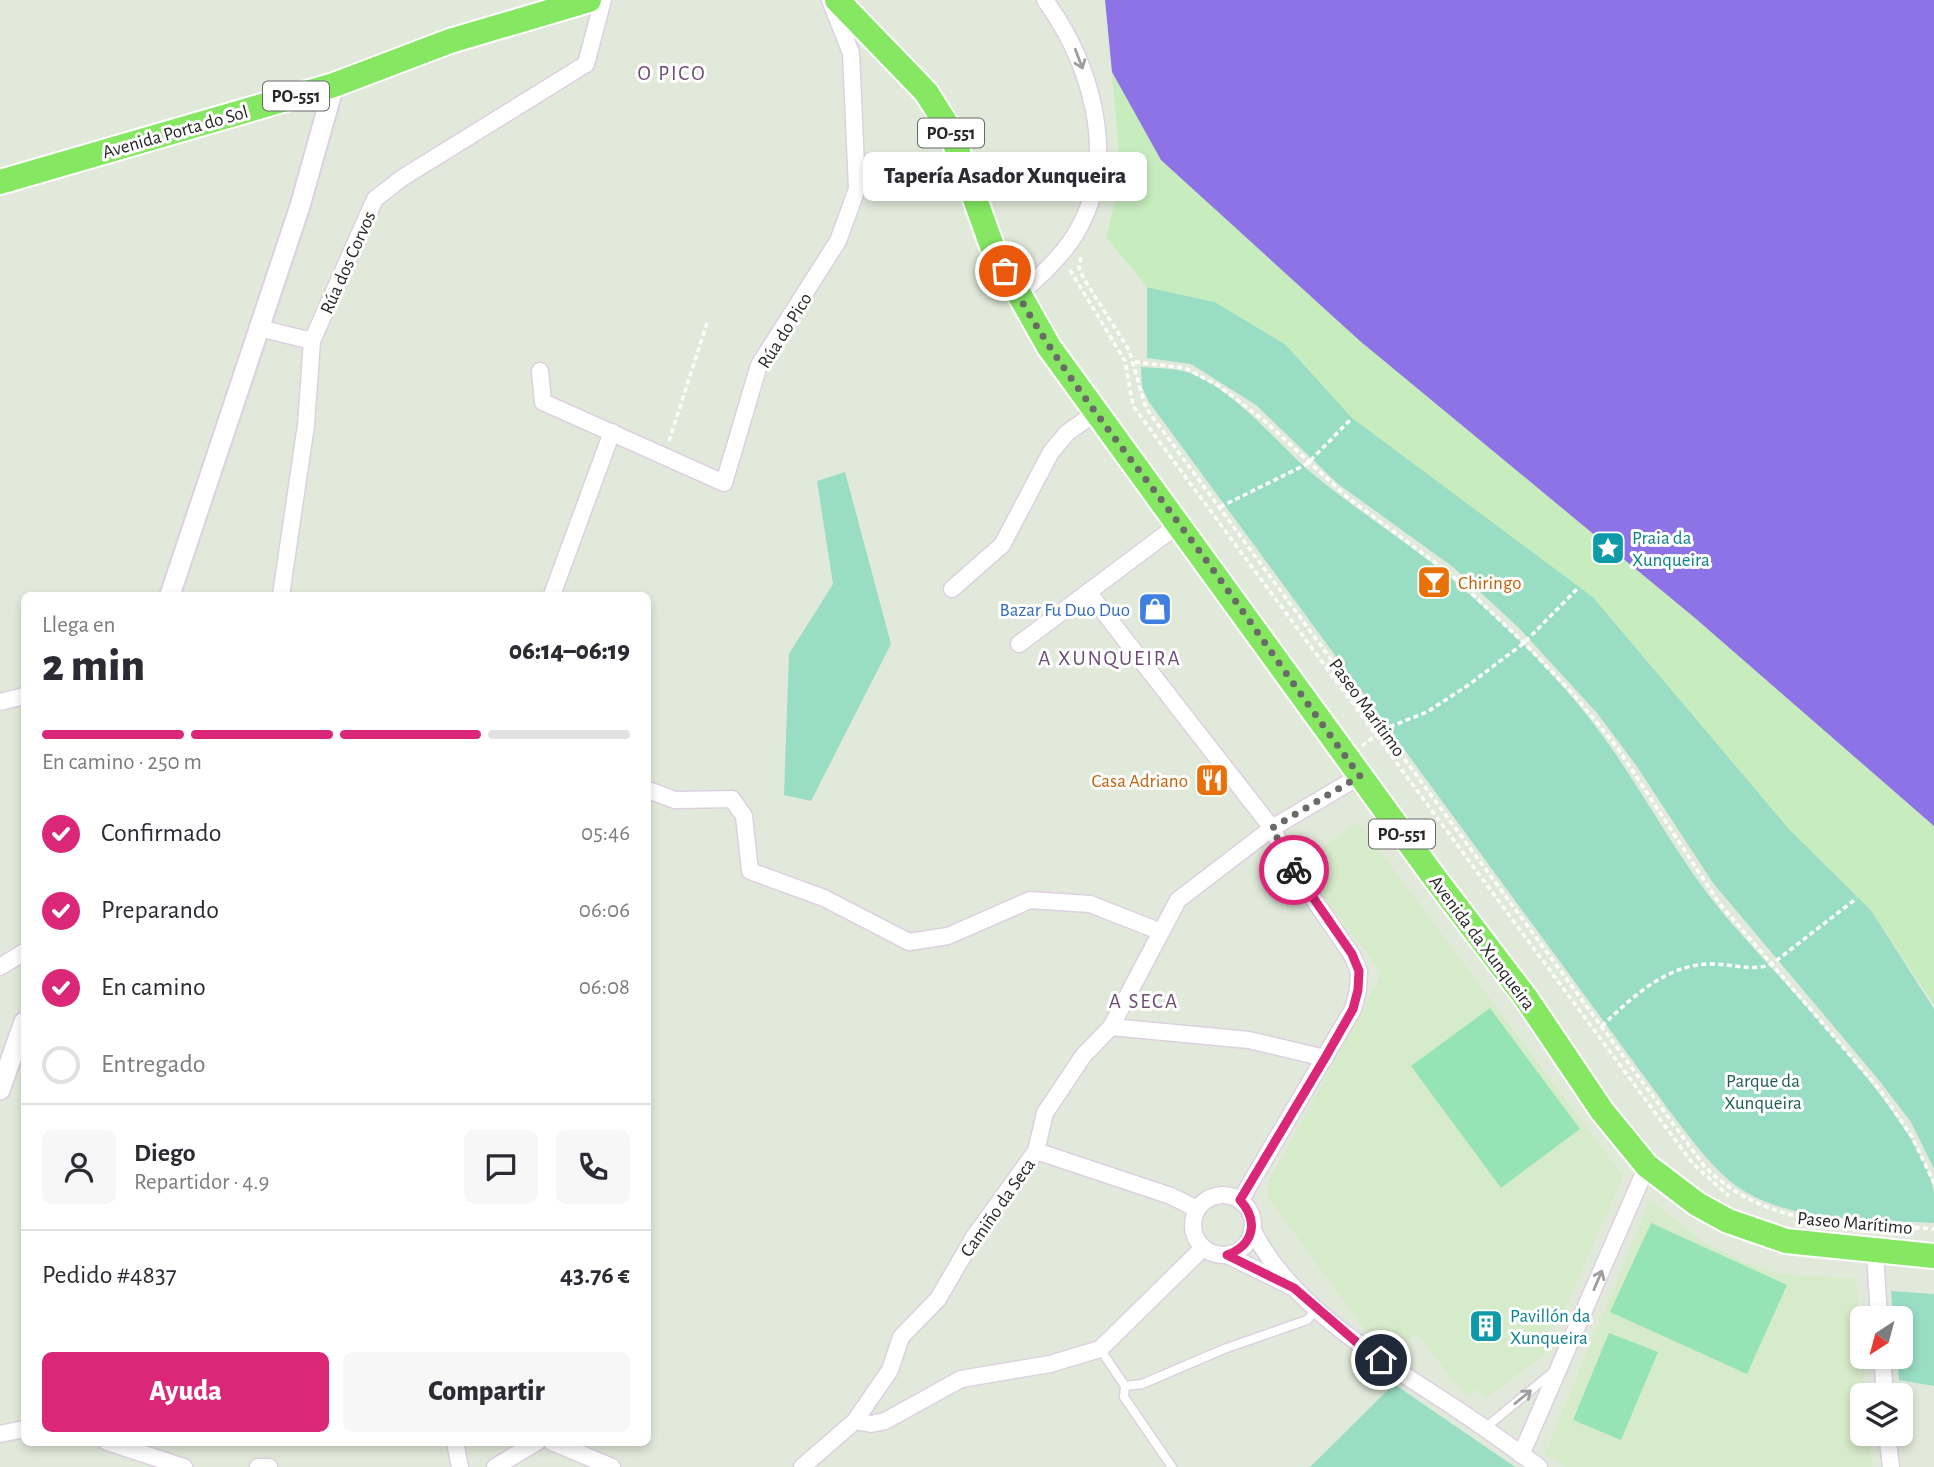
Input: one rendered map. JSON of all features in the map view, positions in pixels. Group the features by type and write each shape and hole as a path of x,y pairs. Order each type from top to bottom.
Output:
{"main road":[{"name":"Avenida Porta do Sol","path":"0,182 334,85 450,41 589,0"},
{"name":"PO-551","path":"837,0 926,92 950,130 992,246 1025,298"},
{"name":"Avenida da Xunqueira","path":"1025,298 1095,413 1180,524 1353,767 1528,1000 1602,1111 1647,1166 1697,1204 1728,1222 1786,1241 1934,1256"}],"street":[{"name":"Rúa dos Corvos","path":"281,592 306,425 312,341 375,199 402,178 586,64 603,0"},
{"name":"Rúa do Pico","path":"540,371 543,402 724,483 759,365 838,241 857,189 850,53 830,0"},
{"path":"1025,298 1079,228 1096,174 1097,147 1089,86 1072,41 1045,0"},
{"path":"171,592 300,206 334,85"},
{"path":"259,328 312,341"},
{"path":"952,589 1002,545 1051,452 1067,433 1095,413"},
{"path":"553,592 612,432"},
{"path":"1019,644 1180,524"},
{"path":"1088,592 1272,828 1291,866 1352,954 1359,971 1353,1009 1240,1200"},
{"path":"0,702 21,697"},
{"name":"Camiño da Seca","path":"802,1467 855,1421 890,1370 901,1337 938,1299 974,1237 1036,1152 1045,1113 1083,1056 1111,1027 1159,930 1178,900 1353,767"},
{"path":"651,791 675,800 732,799 744,816 750,871 824,898 909,942 948,936 1030,900 1090,904 1159,930"},
{"path":"0,967 21,954"},
{"path":"1111,1027 1249,1040 1325,1058"},
{"path":"0,1090 21,1030"},
{"path":"1036,1152 1171,1196 1197,1209"},
{"path":"1521,1455 1647,1166"},
{"path":"1227,1255 1244,1246 1252,1229 1252,1218 1240,1200 1222,1195 1212,1197 1197,1209 1194,1234 1203,1248 1227,1255 1294,1288"},
{"path":"1252,1229 1260,1244 1294,1288 1361,1346 1485,1427 1539,1467"},
{"path":"855,1421 871,1424 885,1421 961,1379 1050,1364 1100,1349 1203,1248"},
{"path":"1875,1252 1878,1306"},
{"path":"0,1434 21,1430"},
{"path":"119,1446 184,1467"},
{"path":"456,1446 460,1467"},
{"path":"495,1467 530,1446"},
{"path":"562,1446 612,1467"},
{"path":"1889,1446 1891,1467"},
{"path":"258,1467 269,1467"}],"lane":[{"path":"1125,1386 1142,1384 1224,1349 1307,1321 1317,1309"},
{"path":"1100,1349 1125,1386 1124,1397 1171,1467"},
{"path":"1485,1427 1561,1366"}],"path":[{"name":"Paseo Marítimo","path":"1084,251 1079,268 1135,362 1140,396 1146,408 1602,1026 1691,1151 1716,1178 1743,1197 1801,1219 1934,1229"},
{"path":"1070,260 1071,275 1125,360 1133,406 1693,1164 1711,1183 1734,1199"},
{"path":"664,456 708,320"},
{"path":"1135,362 1185,368 1219,386 1266,422 1307,464 1453,576 1524,643 1574,695 1617,747 1707,887 1879,1089 1912,1137 1934,1183"},
{"path":"1220,507 1307,464 1352,418"},
{"path":"1353,767 1376,735 1384,729 1427,712 1524,643 1579,587"},
{"path":"1602,1026 1646,988 1668,975 1712,963 1762,968 1772,964 1857,898"},
{"path":"1824,1228 1910,1235"}],"shaded area":[{"path":"1105,0 1934,0 1934,826 1695,618 1360,341 1161,160 1112,72"},
{"path":"1358,822 1623,1176 1559,1323 1548,1331 1558,1344 1485,1399 1477,1389 1466,1397 1417,1334 1399,1345 1365,1330 1267,1196 1268,1183 1382,973 1303,870 1306,860"},
{"path":"1490,1008 1580,1129 1501,1188 1411,1066"},
{"path":"1650,1200 1705,1243 1751,1265 1781,1274 1856,1279 1858,1306 1850,1306 1850,1369 1864,1369 1865,1383 1850,1383 1850,1446 1871,1446 1872,1467 1565,1467 1545,1454"},
{"path":"1651,1223 1787,1285 1747,1374 1610,1312"},
{"path":"1609,1333 1658,1352 1621,1440 1573,1420"}],"green space":[{"path":"1147,287 1215,302 1285,344 1353,418 1593,597 1790,830 1871,910 1934,1009 1934,1169 1911,1122 1713,883 1636,765 1597,713 1518,627 1453,567 1338,484 1256,405 1191,364 1147,358"},
{"name":"Parque da Xunqueira","path":"1141,367 1183,371 1219,388 1253,416 1314,475 1453,580 1552,674 1600,732 1682,858 1718,907 1841,1046 1903,1127 1924,1163 1934,1193 1934,1223 1851,1219 1795,1211 1744,1191 1709,1161 1149,402 1142,387"},
{"path":"845,472 891,644 811,801 784,795 789,654 833,584 817,481"},
{"path":"1891,1291 1934,1294 1934,1386 1899,1380 1898,1369 1913,1369 1913,1306 1892,1306"},
{"path":"1394,1384 1515,1467 1310,1467"}],"sand":[{"name":"Praia da Xunqueira","path":"1112,72 1934,758 1934,1005 1871,910 1790,830 1593,597 1352,418 1285,344 1215,302 1147,287 1106,237 1121,180"}],"way so far":[{"path":"1005,271 1049,347 1095,413 1180,524 1360,776 1272,828 1294,870"}],"place":[{"name":"Tapería Asador Xunqueira","path":"1005,271"},
{"name":"Praia da Xunqueira","path":"1608,548"},
{"name":"Chiringo","path":"1434,582"},
{"name":"Bazar Fu Duo Duo","path":"1155,609"},
{"name":"Casa Adriano","path":"1212,780"},
{"name":"Pavillón da Xunqueira","path":"1486,1326"}],"district":[{"name":"O PICO","path":"672,73"},
{"name":"A XUNQUEIRA","path":"1110,658"},
{"name":"A SECA","path":"1144,1001"}],"route":[{"path":"1294,870 1352,954 1359,971 1358,990 1353,1009 1240,1200 1252,1218 1250,1238 1244,1246 1227,1255 1244,1261 1294,1288 1381,1360"}]}
